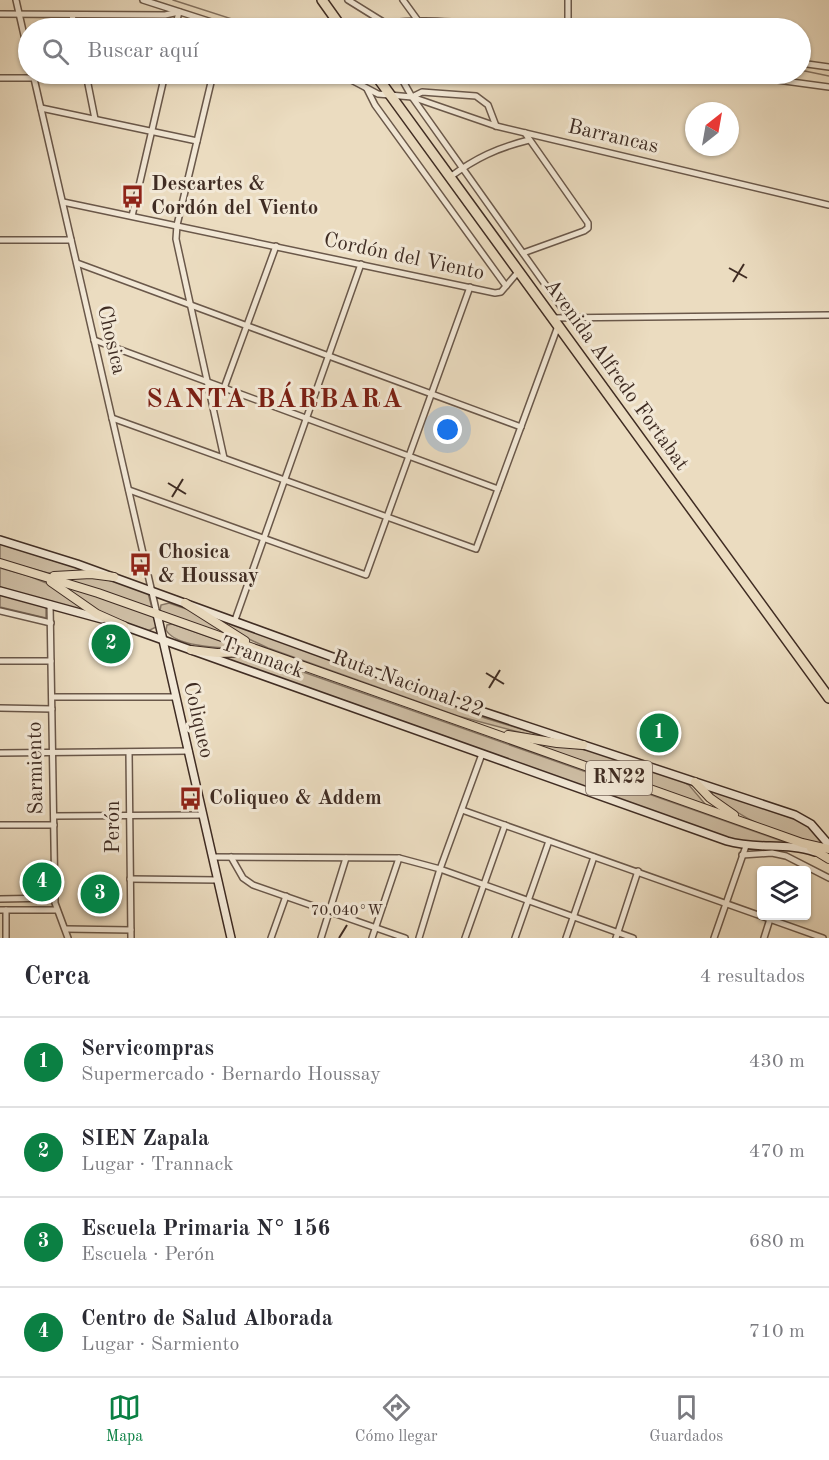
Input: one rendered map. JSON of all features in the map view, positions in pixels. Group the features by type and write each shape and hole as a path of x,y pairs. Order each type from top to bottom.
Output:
{"highway":[{"path":"322,0 335,18"},
{"name":"Avenida Alfredo Fortabat","path":"382,84 829,698"}],"main road":[{"name":"Ruta Nacional 22","path":"0,563 41,574 157,614 802,843 829,859"},
{"path":"22,569 56,585 97,614 124,626"},
{"path":"41,574 63,576 97,574 114,577"},
{"path":"185,603 206,614 235,635 274,655"},
{"path":"191,650 217,653 265,652"},
{"path":"483,730 557,743 583,745"},
{"path":"695,782 719,806 754,826"},
{"name":"Ruta Nacional 22","path":"802,843 829,847"}],"street":[{"path":"16,0 21,18"},
{"path":"143,0 197,18"},
{"path":"348,0 377,18"},
{"path":"403,0 416,18"},
{"path":"568,0 568,18"},
{"path":"0,15 165,15 179,12"},
{"path":"178,18 179,12"},
{"path":"811,64 829,67"},
{"path":"0,78 18,77"},
{"name":"Chosica","path":"36,84 157,614"},
{"path":"88,84 95,119"},
{"path":"132,216 163,84"},
{"path":"211,84 177,225 177,245 224,458"},
{"name":"Barrancas","path":"358,84 378,94 412,97 496,126 829,206"},
{"path":"405,84 568,318"},
{"path":"807,84 829,87"},
{"path":"367,89 375,105 506,286"},
{"path":"412,97 422,92 476,96 488,105 496,126"},
{"path":"41,108 197,141"},
{"path":"523,253 588,228 586,217 525,133"},
{"path":"450,177 495,149 529,140"},
{"name":"Cordón del Viento","path":"63,201 495,294 501,292 518,272"},
{"path":"0,240 71,240"},
{"path":"224,388 276,246"},
{"path":"77,264 521,427"},
{"path":"235,620 361,264"},
{"path":"129,490 366,575 470,287"},
{"path":"112,418 476,549 521,427 555,322 568,318 829,315"},
{"path":"94,340 498,489"},
{"path":"0,540 57,557 235,620 481,711 800,817 815,827 829,847"},
{"name":"Trannack","path":"0,591 124,626 746,846 798,847 819,853"},
{"name":"Sarmiento","path":"50,604 55,898 56,910 68,938"},
{"path":"0,611 51,623"},
{"name":"Coliqueo","path":"157,614 231,938"},
{"path":"0,662 51,661"},
{"path":"52,697 176,697"},
{"path":"0,708 52,709"},
{"path":"0,753 189,751"},
{"name":"Perón","path":"129,752 131,938"},
{"path":"419,938 440,868 482,754"},
{"path":"462,810 757,915"},
{"path":"54,816 203,814"},
{"path":"0,825 54,825"},
{"path":"465,938 505,825"},
{"path":"515,938 549,841"},
{"path":"714,938 746,846"},
{"path":"742,855 772,853 786,856 829,879"},
{"path":"213,857 399,858 440,868 617,935 633,938"},
{"path":"231,857 243,878 254,885 405,938"},
{"path":"566,938 594,857"},
{"path":"321,938 346,858"},
{"path":"372,938 399,858"},
{"path":"617,935 638,871"},
{"path":"130,879 218,880"},
{"path":"271,938 286,896"},
{"path":"0,899 55,898"},
{"path":"6,938 3,910 56,910"},
{"path":"764,938 770,920"},
{"path":"773,920 819,937"},
{"path":"66,930 131,930"}],"shaded area":[{"path":"0,544 91,572 48,573 0,560"},
{"path":"0,568 56,587 93,615 0,587"},
{"path":"89,576 107,578 148,593 152,608 61,578"},
{"path":"58,583 150,615 155,618 156,627 148,631 102,614"},
{"path":"0,595 46,607 46,618 0,607"},
{"path":"169,603 198,613 236,639 160,611 161,605"},
{"path":"212,616 485,718 560,741 458,716 268,648 236,633"},
{"path":"172,624 245,649 190,644 171,636 166,630 167,625"},
{"path":"245,656 272,661 793,845 734,841 221,658"},
{"path":"523,740 592,751 682,781 689,785 706,805"},
{"path":"704,788 807,824 826,845 793,837 761,825 717,799"}],"waterway":[{"path":"173,0 229,18"},
{"path":"811,72 829,76"}],"place":[{"name":"Descartes & Cordón del Viento","path":"133,196"},
{"name":"Chosica & Houssay","path":"140,564"},
{"name":"SIEN Zapala","path":"111,644"},
{"name":"Servicompras","path":"659,733"},
{"name":"Coliqueo & Addem","path":"191,798"},
{"name":"Centro de Salud Alborada","path":"42,882"},
{"name":"Escuela Primaria N° 156","path":"100,894"}],"district":[{"name":"SANTA BÁRBARA","path":"275,399"}]}
